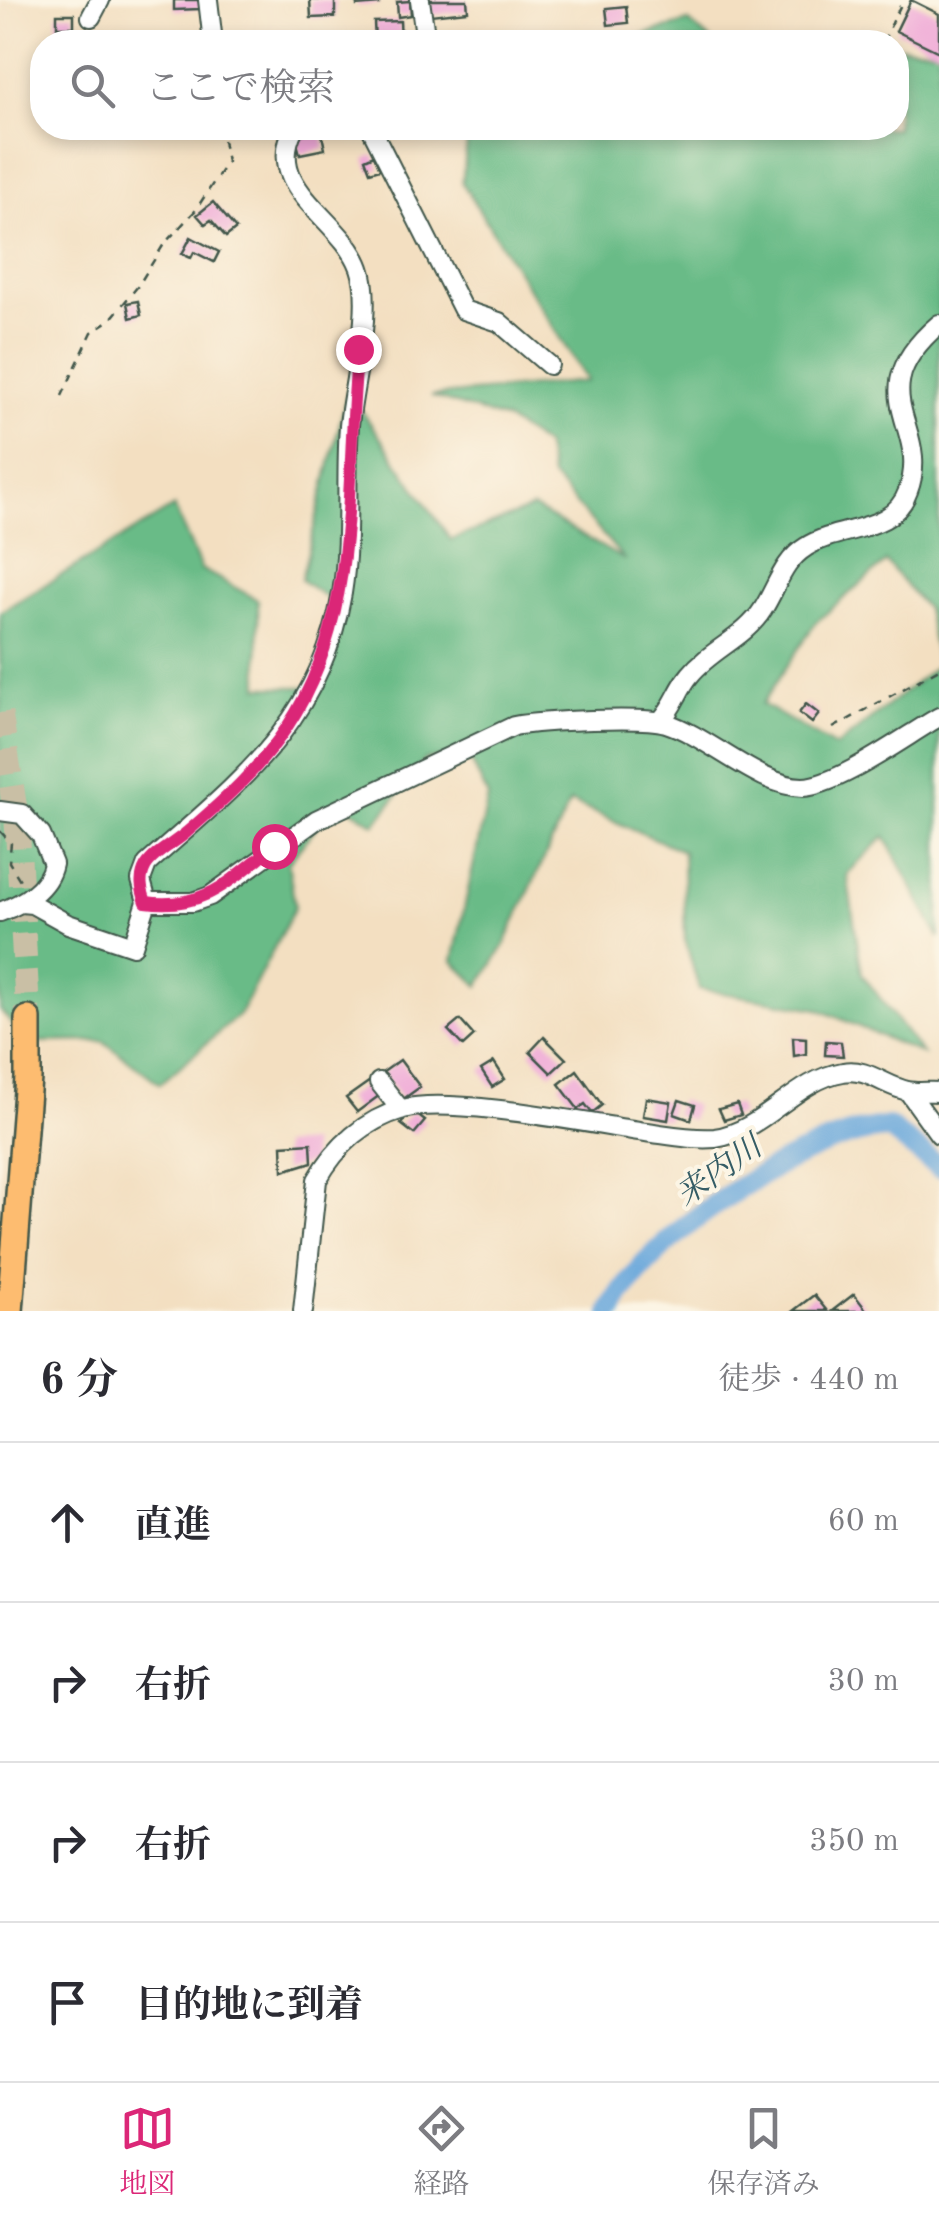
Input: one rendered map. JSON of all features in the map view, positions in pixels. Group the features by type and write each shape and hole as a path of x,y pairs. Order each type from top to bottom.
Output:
{"highway":[{"path":"0,1278 21,1020 27,1095 10,1311"}],"street":[{"path":"90,17 100,0"},
{"path":"208,0 211,30"},
{"path":"420,0 424,30"},
{"path":"21,903 32,904 94,935 133,946 146,902 141,880 147,864 229,796 287,727 325,651 341,596 349,428 365,292 347,243 290,178 286,151 290,140"},
{"path":"377,140 463,310 500,322 550,365"},
{"path":"662,720 689,676 762,611 780,576 804,548 891,518 902,504 913,463 898,408 898,384 911,353 939,324"},
{"path":"146,902 193,902 210,896 316,820 514,726 548,720 662,720 774,781 802,787 843,771 939,717"},
{"path":"0,811 22,814 46,843 53,864 47,880 21,903 0,912"},
{"path":"303,1311 318,1180 327,1162 359,1129 401,1110 422,1106 504,1112 714,1138 754,1122 806,1087 839,1072 854,1070 908,1091 939,1092"},
{"path":"379,1082 401,1110"},
{"path":"908,1091 939,1134"}],"path":[{"path":"889,30 903,0"},
{"path":"62,396 92,332 110,320 129,298 164,244 216,181 227,162 223,140"},
{"path":"833,728 939,669"},
{"path":"0,832 11,843 9,862 22,878 21,903"}],"green space":[{"path":"689,22 698,30 661,30"},
{"path":"909,47 939,50 939,938 885,836 847,874 862,974 922,1054 818,1009 699,989 685,939 683,851 570,802 503,948 479,986 453,961 488,797 468,754 424,760 375,824 337,800 288,863 295,907 240,1014 160,1084 103,1041 27,1042 0,1010 0,612 174,507 201,569 258,600 259,687 310,687 346,611 301,580 348,391 451,540 533,508 625,560 551,476 544,445 506,420 431,396 587,381 462,183 467,140 909,140","holes":["886,562 926,609 938,665 836,747 762,704 816,622"]}],"building":[{"path":"174,0 201,0 201,9 174,10"},
{"path":"310,0 335,0 335,17 311,18"},
{"path":"357,0 379,0 379,4 357,6"},
{"path":"429,0 467,0 468,11 431,15"},
{"path":"911,0 939,14 939,52 909,37 909,30 896,30"},
{"path":"410,1 411,15 398,17 397,2"},
{"path":"626,6 628,23 608,25 606,8"},
{"path":"57,14 74,14 74,27 57,27"},
{"path":"400,21 400,30 374,30 374,22"},
{"path":"296,140 323,140 325,149 300,154"},
{"path":"374,155 380,169 370,172 365,159"},
{"path":"213,202 236,229 226,237 211,220 205,224 197,215"},
{"path":"191,237 219,252 214,262 194,252 191,258 182,254"},
{"path":"138,301 141,315 130,318 127,303"},
{"path":"806,704 819,714 812,723 799,713"},
{"path":"460,1020 474,1036 463,1046 448,1030"},
{"path":"544,1037 566,1059 551,1073 530,1052"},
{"path":"793,1037 806,1038 806,1054 794,1056"},
{"path":"826,1041 841,1042 843,1056 825,1055"},
{"path":"400,1060 420,1087 402,1100 382,1073"},
{"path":"494,1062 505,1079 492,1087 481,1070"},
{"path":"577,1070 602,1105 592,1113 585,1104 578,1109 559,1084"},
{"path":"370,1081 380,1095 357,1112 346,1098"},
{"path":"646,1098 671,1102 668,1120 643,1116"},
{"path":"679,1100 695,1105 691,1120 674,1114"},
{"path":"737,1104 741,1115 724,1120 719,1109"},
{"path":"412,1111 425,1121 414,1134 401,1124"},
{"path":"311,1143 312,1162 283,1171 282,1145"},
{"path":"854,1294 867,1311 832,1311"},
{"path":"814,1295 827,1311 793,1311"}],"waterway":[{"name":"来内川","path":"611,1311 629,1282 657,1251 693,1221 732,1192 816,1147 855,1133 889,1128 939,1167"}],"tunnel":[{"path":"0,713 17,822 28,1019"}],"route":[{"path":"274,846 231,884 193,902 146,902 142,892 141,880 147,864 229,796 287,727 325,651 341,596 349,428 358,349"}]}
